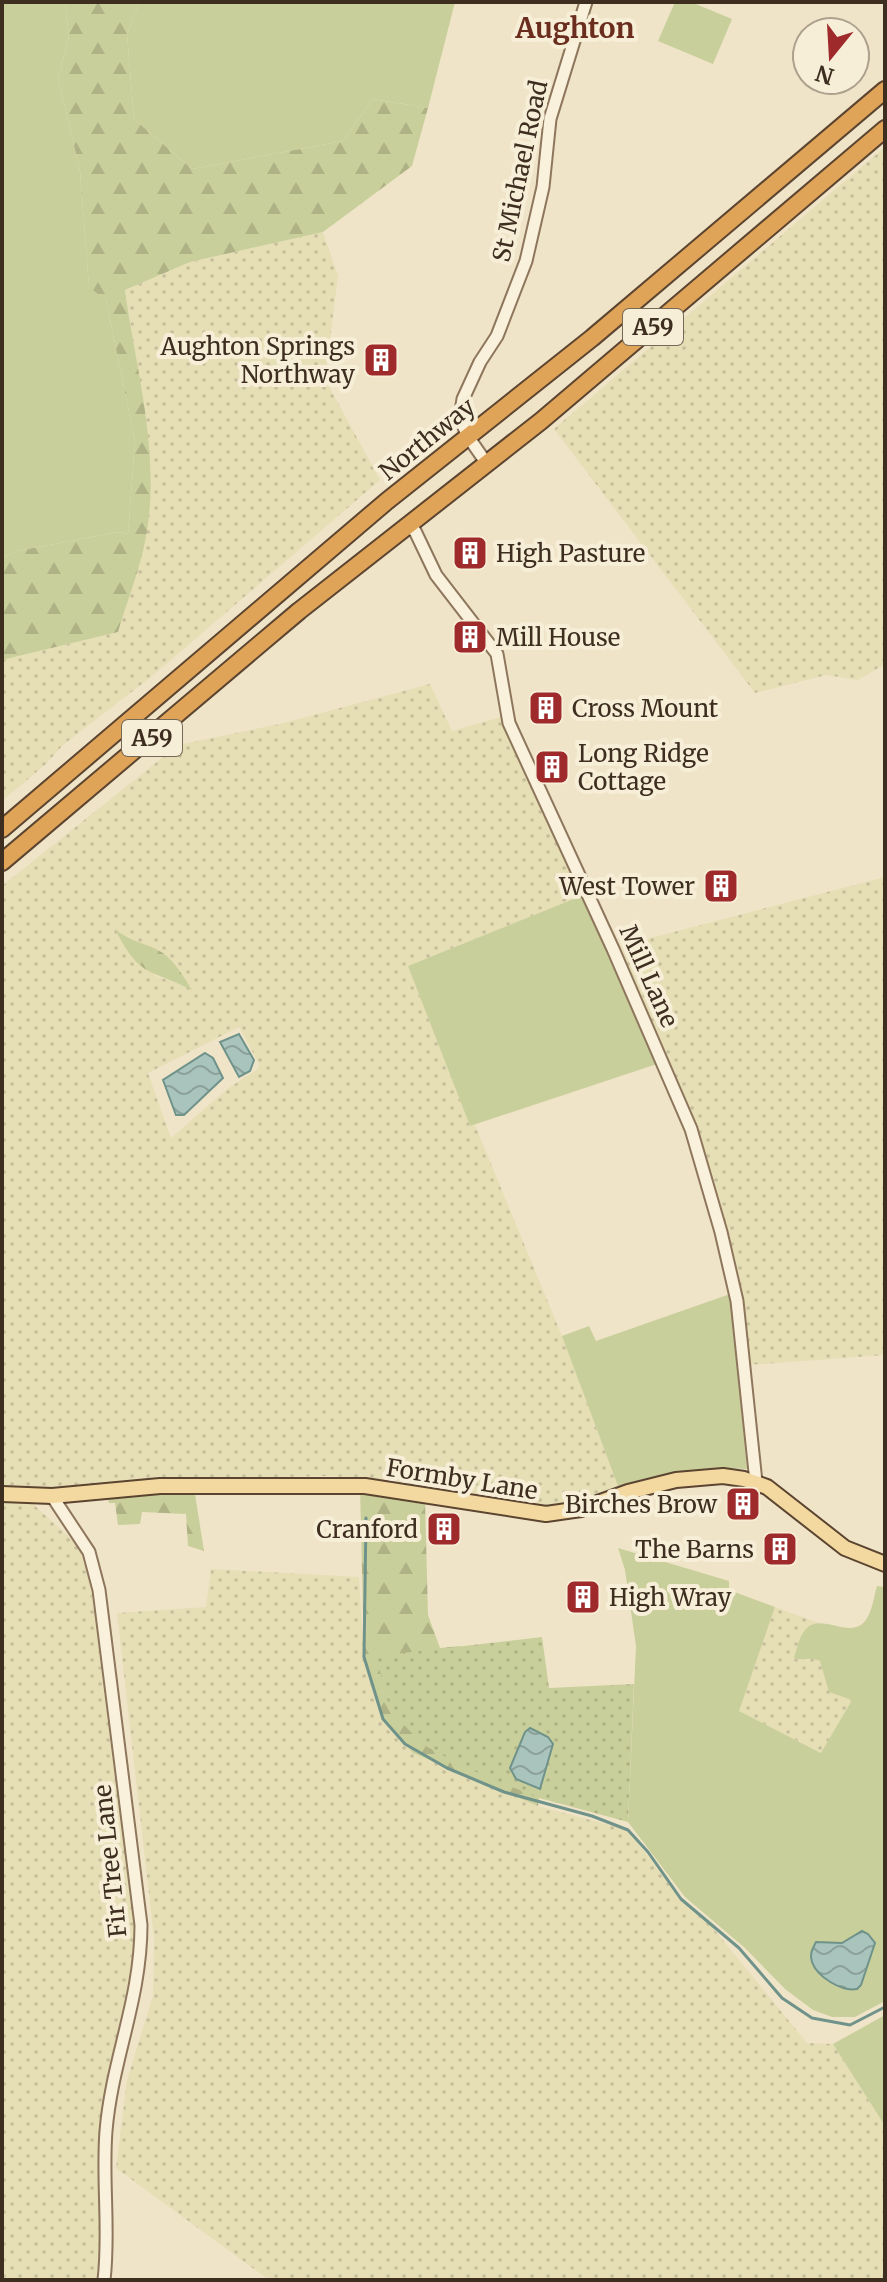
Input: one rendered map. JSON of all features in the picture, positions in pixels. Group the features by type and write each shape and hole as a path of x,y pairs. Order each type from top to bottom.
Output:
{"highway":[{"name":"Northway","path":"2,829 387,501 580,348 885,90"},
{"name":"A59","path":"2,862 299,611 487,464 672,311 885,129"},
{"path":"387,501 406,526"}],"main road":[{"name":"Formby Lane","path":"2,1494 52,1496 160,1486 365,1486 546,1514 581,1509 628,1492 676,1480 723,1476 756,1482 779,1496 845,1548 885,1564"}],"street":[{"name":"St Michael Road","path":"467,435 460,417 463,399 480,362 497,336 526,261 543,187 550,119 586,2"},
{"path":"467,435 487,464"},
{"name":"Mill Lane","path":"406,526 415,531 436,575 497,654 509,723 691,1129 737,1301 756,1482"},
{"name":"Fir Tree Lane","path":"52,1496 89,1552 99,1590 141,1925 141,1960 131,2015 112,2085 106,2132 104,2280"}],"shaded area":[{"path":"885,147 885,664 858,680 826,675 755,693 554,429"},
{"path":"323,232 338,276 325,379 380,480 151,677 63,745 46,764 2,801 2,660 118,632 146,537 150,483 146,421 125,290 190,262"},
{"path":"430,684 452,731 501,717 581,896 408,966 470,1126 475,1125 562,1336 618,1486 598,1497 562,1505 545,1505 391,1480 330,1476 134,1480 46,1488 2,1486 2,886 178,745 280,724","holes":["117,931 123,937 146,946 191,988 156,976","239,1027 259,1064 258,1069 227,1089 171,1138 148,1073"]},
{"path":"885,877 885,1355 748,1365 739,1285 696,1124 620,946"},
{"path":"2,1502 33,1504 78,1545 89,1579 101,1651 113,1694 141,1925 112,2085 104,2280 2,2280"},
{"path":"211,1569 359,1577 364,1657 383,1719 413,1752 538,1806 628,1830 681,1899 708,1922 807,2043 833,2044 885,2126 885,2280 274,2280 265,2277 116,2168 127,2080 153,1996 154,1938 117,1613 206,1607"},
{"path":"775,1607 819,1623 812,1624 807,1661 813,1658 820,1661 852,1700 822,1753 738,1711"}],"green space":[{"path":"2,2 65,2 69,37 58,78 80,171 89,286 106,300 135,441 128,534 118,532 17,551 2,557"},
{"path":"65,2 140,2 127,34 134,119 192,169 343,141 373,99 428,108 412,166 323,232 190,262 125,290 145,413 151,475 146,537 118,632 2,660 2,557 17,551 118,532 128,534 135,441 106,300 89,287 80,171 58,78 69,37"},
{"path":"140,2 455,2 428,108 373,99 343,141 192,169 134,119 127,34"},
{"path":"675,2 691,2 732,19 713,64 658,41"},
{"path":"581,896 657,1064 470,1126 408,966"},
{"path":"115,929 163,953 192,990 146,970 131,956"},
{"path":"730,1294 747,1469 682,1472 618,1486 562,1336 589,1326 596,1341"},
{"path":"360,1486 425,1500 428,1615 440,1648 460,1646 540,1789 538,1806 413,1753 383,1719 364,1657"},
{"path":"195,1494 204,1551 188,1546 186,1514 142,1512 140,1524 118,1525 115,1503 109,1503 107,1496"},
{"path":"618,1548 729,1581 729,1590 775,1607 739,1711 821,1753 852,1700 829,1692 820,1661 794,1658 800,1639 806,1629 819,1623 852,1628 859,1626 869,1614 877,1586 885,1587 885,2001 855,2017 832,2017 813,2010 785,1989 745,1948 685,1897 628,1822 636,1646 625,1570"},
{"path":"542,1637 549,1688 634,1684 628,1822 539,1798 464,1767 422,1744 390,1710 376,1656"},
{"path":"885,2015 885,2126 833,2044"}],"water":[{"path":"239,1034 254,1060 250,1071 239,1077 220,1042"},
{"path":"205,1053 213,1058 223,1078 184,1115 176,1115 163,1080"},
{"path":"530,1728 548,1737 553,1744 540,1789 516,1779 510,1768 525,1732"},
{"path":"862,1931 875,1943 861,1985 857,1989 844,1988 824,1978 811,1959 816,1942 842,1943"}],"waterway":[{"path":"366,1518 364,1657 383,1719 405,1744 447,1768 504,1792 592,1816 628,1830 648,1852 681,1899 739,1948 782,1998 812,2018 850,2025 885,2007"}],"place":[{"name":"Aughton Springs Northway","path":"381,360"},
{"name":"High Pasture","path":"470,553"},
{"name":"Mill House","path":"470,637"},
{"name":"Cross Mount","path":"546,708"},
{"name":"Long Ridge Cottage","path":"552,767"},
{"name":"West Tower","path":"721,886"},
{"name":"Birches Brow","path":"743,1504"},
{"name":"Cranford","path":"444,1529"},
{"name":"The Barns","path":"780,1549"},
{"name":"High Wray","path":"583,1597"}],"district":[{"name":"Aughton","path":"575,28"}]}
